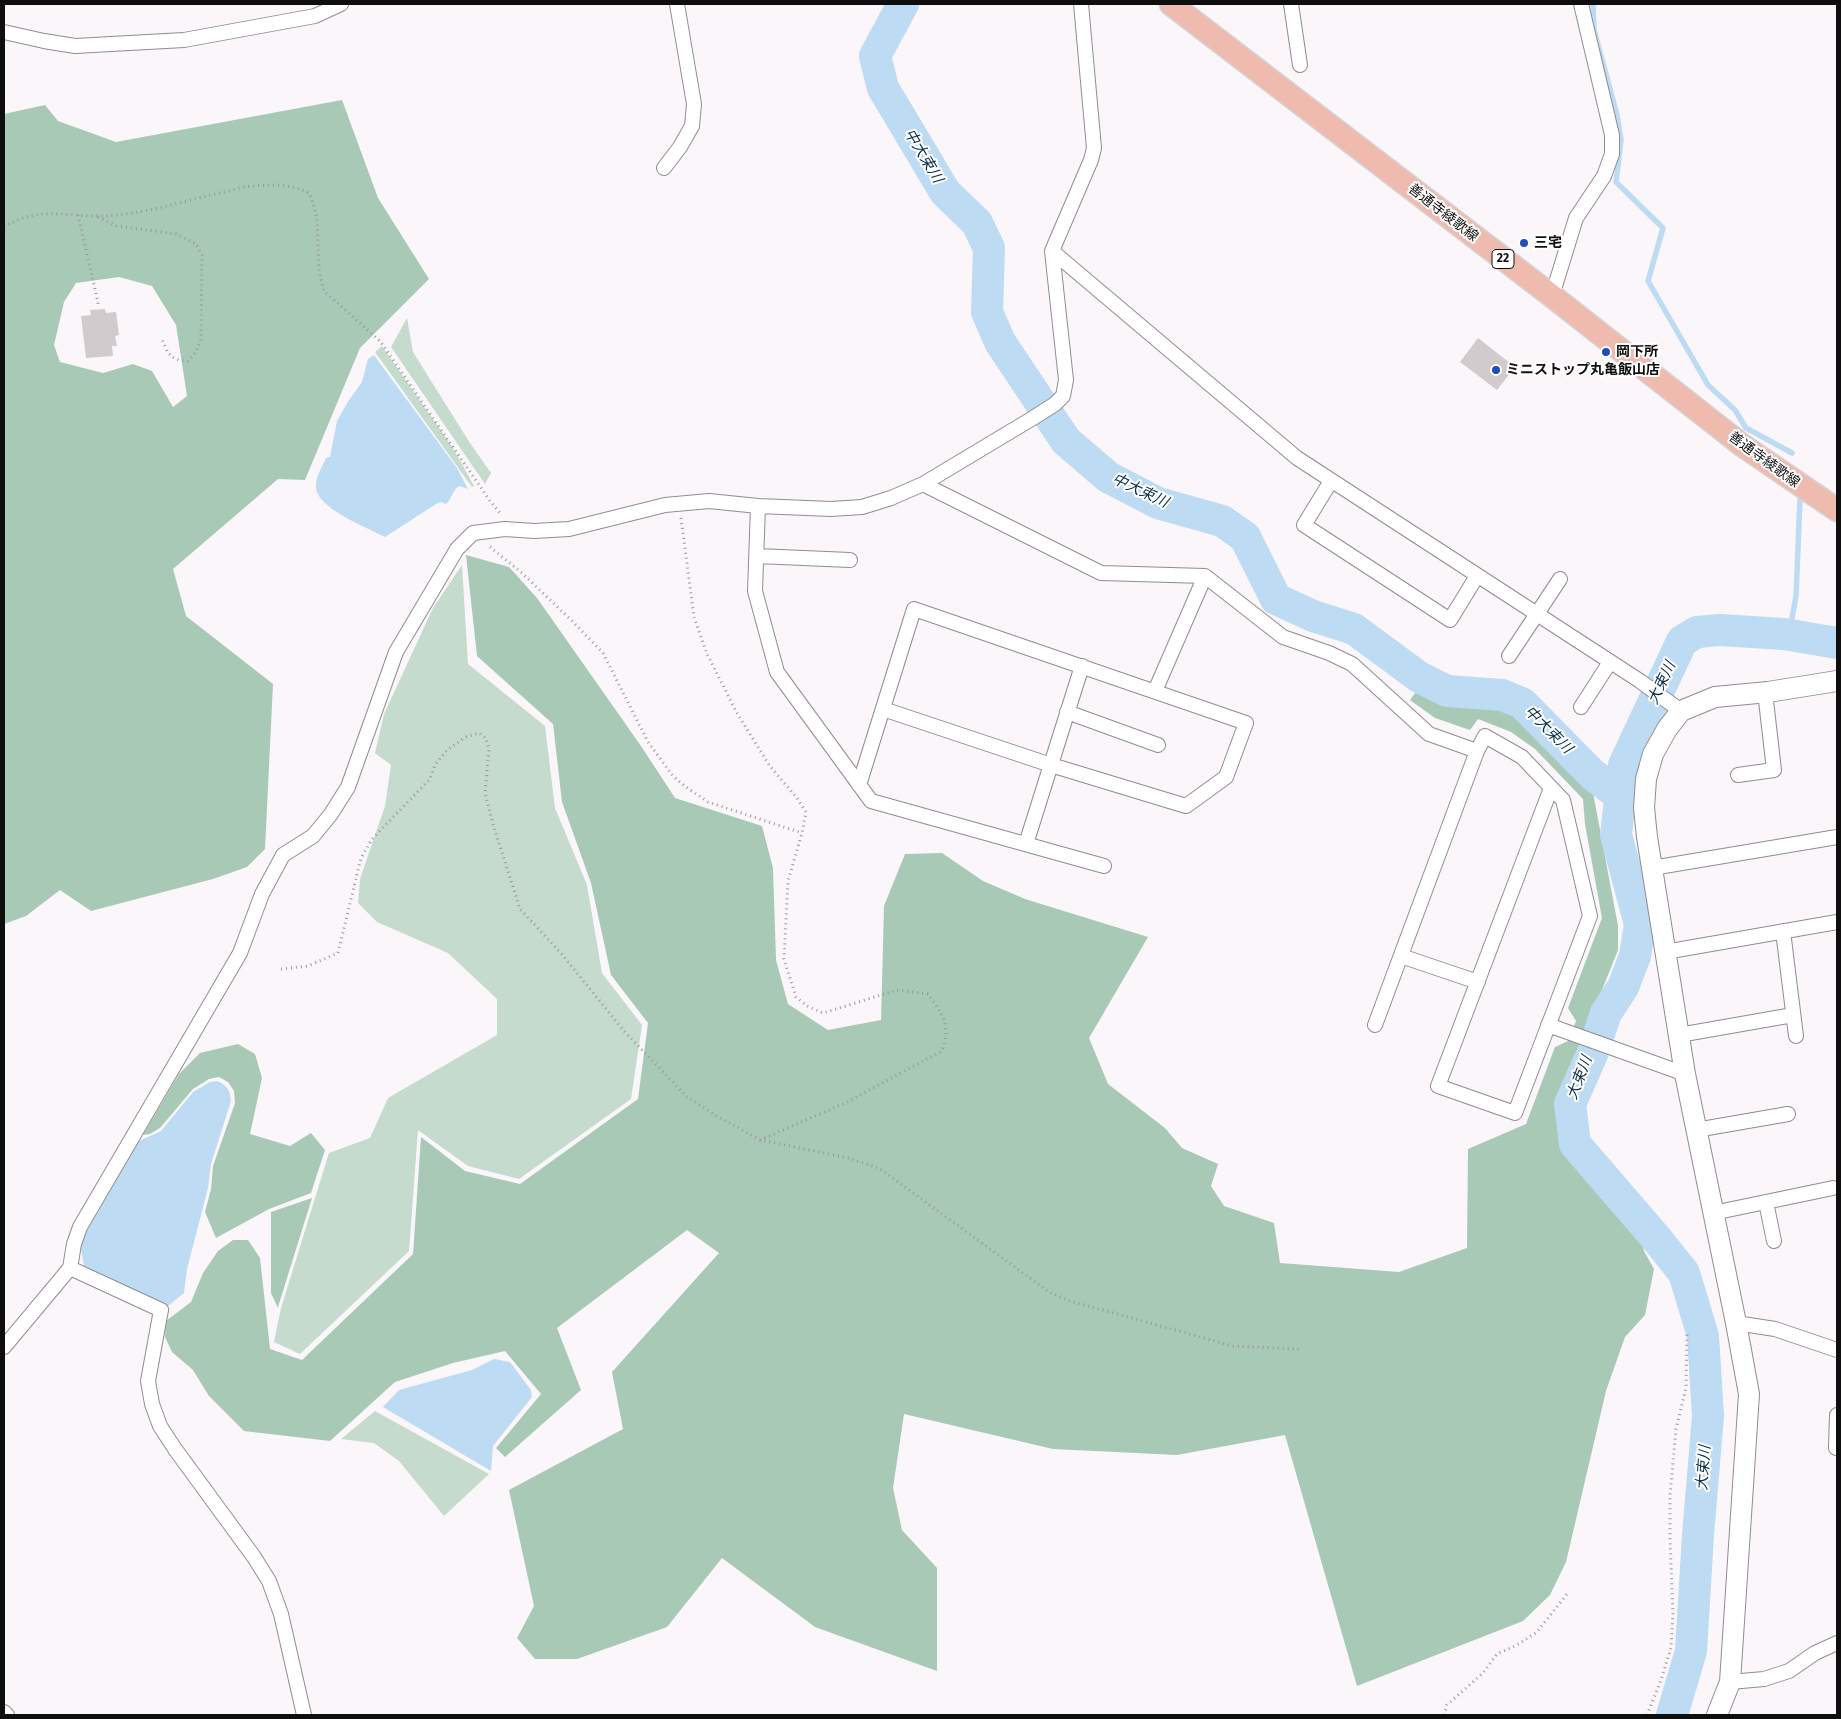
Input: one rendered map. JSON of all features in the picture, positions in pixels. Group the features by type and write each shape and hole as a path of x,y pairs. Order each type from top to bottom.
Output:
{"main road":[{"name":"善通寺綾歌線","path":"1171,4 1552,296 1742,445 1837,510"}],"street":[{"path":"4,32 75,46 184,40 315,16 341,4"},
{"path":"664,168 680,147 692,126 694,104 677,4"},
{"path":"4,1347 70,1268 74,1244 80,1228 240,953 262,894 282,855 313,836 332,814 348,787 396,652 457,549 474,533 514,529 534,531 569,529 665,505 708,501 758,506 862,507 891,498 923,484 1033,418 1063,396 1066,380 1052,251 1091,160 1094,148 1081,4"},
{"path":"1291,4 1300,65"},
{"path":"1552,296 1576,218 1604,176 1612,154 1612,135 1581,4"},
{"path":"1052,251 1297,458 1640,681 1676,707"},
{"path":"1332,481 1304,525 1450,620 1477,576"},
{"path":"923,484 1101,573 1205,576 1283,637 1329,653 1352,664 1429,734 1477,751"},
{"path":"758,506 755,591 778,672 871,801 1104,866"},
{"path":"757,556 850,560"},
{"path":"1155,692 1205,576"},
{"path":"1509,656 1560,579"},
{"path":"859,785 914,609 1246,723 1226,777 1186,806 1051,765 883,710"},
{"path":"1581,707 1610,662"},
{"path":"1026,844 1082,666"},
{"path":"1676,707 1715,697 1765,692 1837,681"},
{"path":"1738,775 1774,770 1765,692"},
{"path":"1676,707 1667,729 1653,754 1646,779 1644,808 1685,1074 1749,1394 1730,1682 1717,1715"},
{"path":"1067,712 1158,745"},
{"path":"1375,1025 1477,751 1485,736 1522,757 1563,800 1590,916 1515,1113 1438,1086 1551,788"},
{"path":"1652,868 1837,837"},
{"path":"1666,952 1837,922"},
{"path":"1783,932 1796,1036"},
{"path":"1401,956 1478,982"},
{"path":"1679,1036 1794,1015"},
{"path":"1548,1025 1685,1074"},
{"path":"1696,1130 1788,1114"},
{"path":"1713,1213 1833,1188"},
{"path":"1766,1202 1774,1241"},
{"path":"70,1268 161,1310 148,1381 152,1404 160,1426 174,1450 254,1557 269,1581 281,1614 304,1715"},
{"path":"1736,1322 1775,1330 1837,1350"},
{"path":"1836,1448 1837,1415"},
{"path":"1730,1682 1764,1679 1789,1671 1816,1653 1837,1643"}],"path":[{"path":"4,227 18,219 49,212 97,216 155,210 253,186 285,186 303,190 310,194 317,217 319,269 324,291 380,341 490,501 514,529"},
{"path":"78,215 99,307"},
{"path":"97,216 117,226 176,234 196,244 202,256 201,339 196,352 188,361 177,360 168,354 161,337"},
{"path":"679,503 685,537 694,617 708,654 737,713 764,758 806,812 788,882 784,959 796,997 807,1006 823,1013 897,990 928,994 943,1015 947,1036 942,1051 846,1104 760,1140"},
{"path":"474,533 529,580 603,654 648,742 673,776 686,788 708,802 802,833"},
{"path":"281,969 308,966 338,953 361,858 372,839 430,779 435,765 447,750 466,737 479,733 486,738 489,749 485,793 492,824 520,909 560,952 624,1031 687,1097 760,1140 849,1158 879,1168 1049,1292 1070,1301 1233,1346 1300,1349"},
{"path":"1647,1715 1671,1648 1673,1614 1670,1496 1676,1429 1686,1388 1687,1333"},
{"path":"1444,1715 1447,1704 1483,1673 1497,1654 1517,1645 1537,1632 1567,1594"}],"green space":[{"path":"342,100 378,198 429,279 360,348 305,480 278,479 173,569 186,616 273,684 265,849 247,867 213,879 91,911 60,890 26,916 4,924 4,114 45,105 58,121 116,142","holes":["119,277 152,286 176,325 187,396 173,407 152,371 133,364 103,373 60,362 54,345 64,302 76,283"]},
{"path":"407,318 413,352 491,473 485,484 391,347"},
{"path":"382,346 453,448 474,486 472,487 375,352"},
{"path":"466,555 509,567 537,598 641,746 675,798 762,826 773,868 776,960 788,1004 828,1030 881,1020 884,906 905,854 942,853 983,881 1025,899 1148,937 1089,1038 1108,1084 1165,1128 1182,1148 1218,1164 1211,1186 1224,1206 1274,1223 1280,1263 1399,1272 1467,1248 1468,1149 1526,1124 1555,1047 1568,1041 1576,1021 1568,1008 1602,918 1585,824 1583,799 1535,749 1511,732 1478,719 1470,730 1435,718 1410,700 1416,692 1440,700 1484,704 1503,708 1527,721 1592,787 1618,926 1618,950 1602,990 1582,1052 1562,1098 1564,1142 1640,1225 1644,1251 1654,1269 1645,1315 1625,1337 1606,1391 1566,1562 1550,1595 1523,1621 1357,1686 1285,1435 1177,1455 1053,1449 904,1414 893,1488 902,1530 937,1568 937,1671 815,1627 722,1558 667,1627 577,1659 535,1659 517,1638 534,1606 509,1490 623,1429 612,1372 719,1253 687,1230 557,1328 581,1390 505,1457 496,1448 541,1394 505,1351 453,1363 395,1382 330,1441 244,1431 209,1396 193,1370 172,1352 165,1337 166,1321 191,1302 203,1273 218,1251 233,1240 248,1240 260,1258 270,1349 302,1360 413,1254 421,1137 465,1171 520,1184 638,1099 648,1023 611,975 591,883 562,802 553,724 477,656"},
{"path":"462,565 468,664 545,726 555,808 587,885 602,973 642,1025 631,1099 519,1179 468,1166 418,1130 409,1251 300,1354 274,1342 281,1308 329,1153 370,1138 388,1098 497,1035 497,999 448,953 377,922 358,903 360,879 385,806 391,765 375,753 384,714 433,608"},
{"path":"238,1044 255,1054 262,1078 250,1134 290,1146 311,1133 325,1150 311,1193 269,1209 216,1238 205,1212 211,1189 213,1166 235,1103 234,1091 228,1082 219,1077 209,1079 193,1089 160,1128 150,1134 143,1135 179,1074 200,1053"},
{"path":"312,1198 278,1308 271,1293 271,1212"},
{"path":"375,1411 489,1474 444,1516 399,1461 374,1443 341,1439"}],"water":[{"path":"374,355 457,468 468,489 459,486 446,504 441,502 436,504 385,537 333,510 318,495 316,487 326,458 330,457 337,421 362,382 368,359"},
{"path":"217,1081 227,1088 231,1101 211,1164 208,1188 187,1269 184,1293 168,1306 84,1266 80,1243 139,1141 161,1131 193,1092 210,1082"},
{"path":"494,1359 510,1362 531,1390 532,1397 493,1446 491,1471 383,1407 399,1390 472,1370"}],"building":[{"path":"105,309 106,313 116,312 119,335 115,336 117,346 112,346 113,356 86,358 81,316 91,315 90,310"},
{"path":"1478,338 1515,367 1497,390 1460,362"}],"waterway":[{"name":"中大束川","path":"903,4 875,56 883,88 945,192 977,223 989,248 987,312 1000,342 1066,441 1108,477 1158,503 1222,521 1245,537 1276,599 1313,616 1354,629 1419,677 1447,691 1502,695 1522,703 1592,774 1619,795"},
{"path":"1593,4 1594,30 1617,115 1621,140 1616,182 1663,228 1648,281 1708,385 1735,410 1746,428 1792,453"},
{"path":"1789,635 1796,596 1800,499"},
{"name":"大束川","path":"1672,1715 1691,1651 1708,1416 1703,1336 1684,1273 1575,1144 1570,1104 1593,1052 1606,1013 1623,987 1635,956 1640,924 1616,835 1624,765 1682,641 1697,632 1720,630 1784,634 1837,643"}],"place":[{"name":"三宅","path":"1524,243"},
{"name":"岡下所","path":"1606,352"},
{"name":"ミニストップ丸亀飯山店","path":"1496,370"}]}
